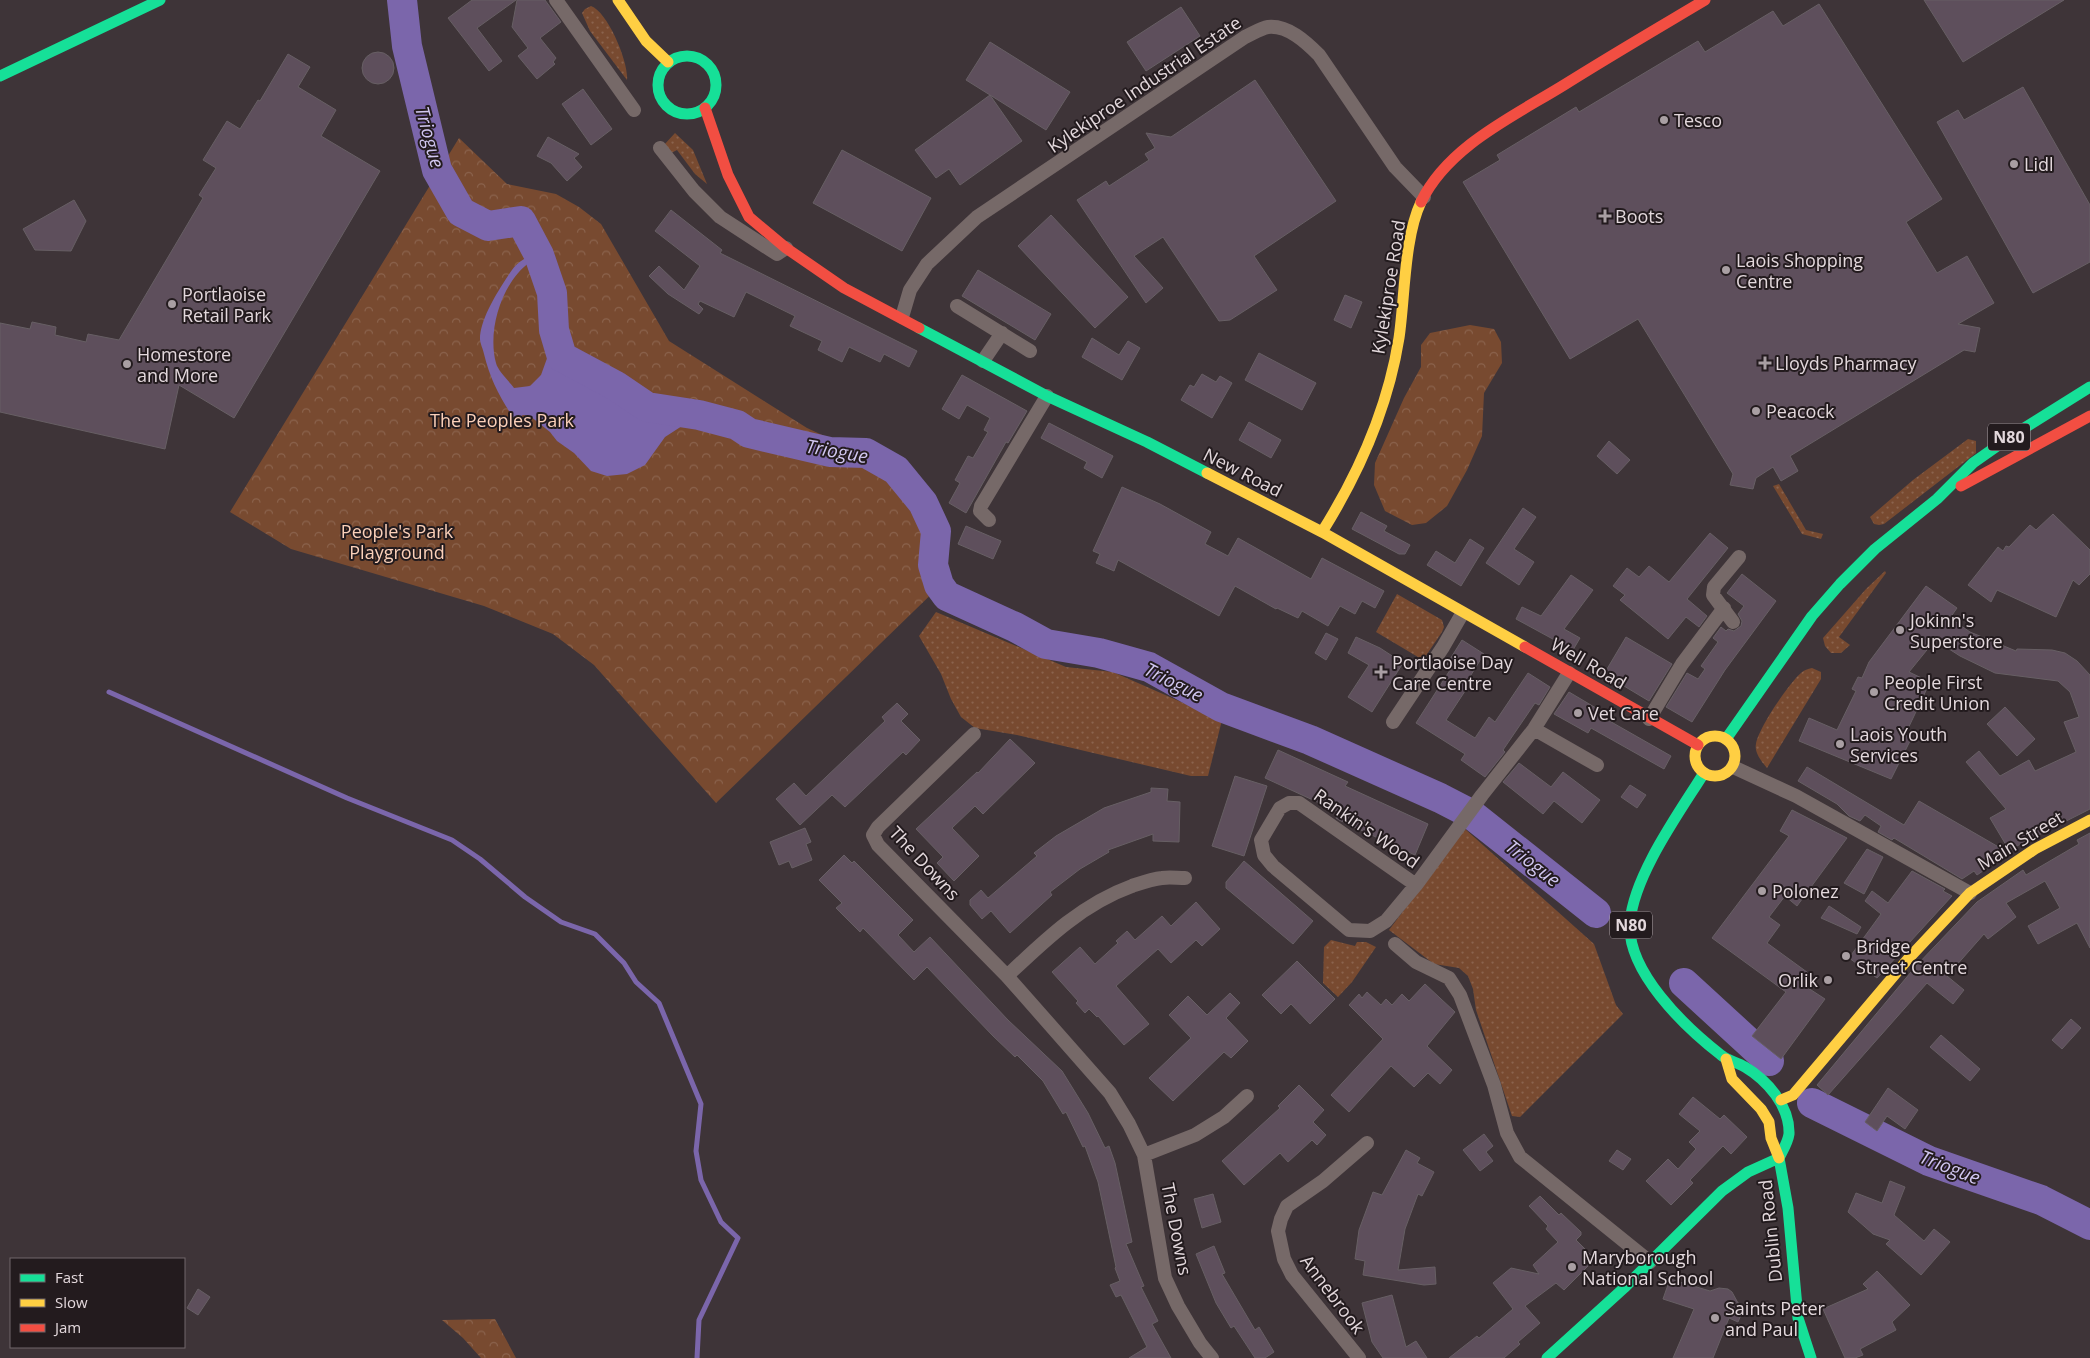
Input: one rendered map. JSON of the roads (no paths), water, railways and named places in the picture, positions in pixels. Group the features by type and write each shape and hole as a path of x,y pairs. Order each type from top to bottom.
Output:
{"main road":[{"path":"0,76 160,0"},
{"path":"618,0 646,41 668,62"},
{"name":"Kylekiproe Road","path":"1322,532 1340,504 1382,408 1394,362 1412,227 1424,197 1440,175 1468,147 1495,127 1525,107 1705,0"},
{"path":"683,56 692,56 700,59 712,70 716,86 711,102 705,108 690,115 673,112 666,107 658,92 657,84 658,76 668,62 683,56"},
{"name":"New Road","path":"705,108 728,174 749,217 786,248 844,288 902,317 1047,396 1147,442 1322,532 1462,614"},
{"name":"N80","path":"1726,739 1794,641 1834,590 1875,549 1937,499 1973,463 2010,437 2090,387"},
{"name":"N80","path":"1937,499 2090,416"},
{"name":"Well Road","path":"1462,614 1698,746"},
{"path":"1718,736 1726,739 1735,750 1736,758 1733,767 1720,776 1714,777 1704,774 1699,769 1695,760 1698,746 1703,740 1711,737 1718,736"},
{"name":"N80","path":"1704,774 1650,866 1638,892 1630,923 1631,938 1641,970 1655,993 1673,1012 1726,1059 1745,1068 1781,1100"},
{"name":"Main Street","path":"1781,1100 1793,1095 1908,959 1970,893 2035,848 2090,820"},
{"name":"N80","path":"1726,1059 1732,1079 1761,1109 1768,1122 1771,1138 1779,1158"},
{"path":"1546,1358 1570,1340 1722,1191 1748,1172 1779,1158 1789,1135 1788,1117 1781,1100"},
{"name":"Dublin Road","path":"1779,1158 1788,1208 1798,1318 1811,1358"}],"street":[{"path":"561,2 634,110"},
{"name":"Kylekiproe Industrial Estate","path":"902,317 910,290 927,264 977,217 1245,36 1268,27 1290,31 1308,44 1319,56 1395,167 1424,197"},
{"path":"660,148 694,192 720,217 777,254 786,248"},
{"path":"957,306 1030,351"},
{"path":"983,362 1002,333"},
{"path":"989,520 980,511 980,506 1047,396"},
{"path":"1732,622 1724,608 1713,595 1714,588 1739,557"},
{"path":"1649,719 1682,664 1724,608"},
{"path":"1394,722 1443,647 1462,614"},
{"name":"Rankin's Wood","path":"1416,885 1299,803 1289,803 1280,808 1262,840 1264,855 1273,866 1350,930 1370,930 1386,921 1416,885 1482,794 1534,729 1569,673"},
{"path":"1534,729 1597,765"},
{"name":"The Downs","path":"974,734 878,826 873,835 878,845 1007,976 1110,1094 1129,1124 1144,1155 1166,1278 1178,1306 1195,1336 1212,1358"},
{"path":"1733,767 1796,796 1970,893"},
{"path":"1007,976 1046,939 1094,903 1115,892 1137,884 1160,878 1185,878"},
{"path":"1395,944 1416,962 1448,978 1460,995 1494,1085 1507,1133 1520,1156 1650,1262"},
{"path":"1144,1155 1195,1135 1224,1117 1247,1096"},
{"name":"Annebrook","path":"1359,1358 1292,1275 1282,1253 1278,1231 1280,1219 1287,1206 1323,1181 1367,1142"}],"waterway":[{"name":"Triogue","path":"402,0 407,46 437,170 461,212 488,226 521,221 539,255 552,293 554,330 562,357 616,386 647,407 699,415 737,425 749,433 830,452 866,453 896,470 923,503 936,531 933,565 939,585 947,596 1015,627 1046,644 1099,653 1149,667 1221,707 1310,740 1440,798 1471,814 1596,913"},
{"path":"109,692 347,798 452,840 480,859 525,897 561,922 595,934 624,963 636,982 659,1003 701,1104 696,1151 701,1180 721,1222 738,1238 699,1320 697,1358"},
{"name":"Triogue","path":"1684,983 1769,1061"},
{"name":"Triogue","path":"1812,1103 1929,1161 2041,1200 2090,1225"}],"place":[{"name":"Tesco","path":"1664,120"},
{"name":"Lidl","path":"2014,164"},
{"name":"Boots","path":"1605,216"},
{"name":"Laois Shopping Centre","path":"1726,270"},
{"name":"Portlaoise Retail Park","path":"172,304"},
{"name":"Lloyds Pharmacy","path":"1765,363"},
{"name":"Homestore and More","path":"127,364"},
{"name":"Peacock","path":"1756,411"},
{"name":"Jokinn's Superstore","path":"1900,630"},
{"name":"Portlaoise Day Care Centre","path":"1381,672"},
{"name":"People First Credit Union","path":"1874,692"},
{"name":"Vet Care","path":"1578,713"},
{"name":"Laois Youth Services","path":"1840,744"},
{"name":"Polonez","path":"1762,891"},
{"name":"Bridge Street Centre","path":"1846,956"},
{"name":"Orlik","path":"1828,980"},
{"name":"Maryborough National School","path":"1572,1267"},
{"name":"Saints Peter and Paul","path":"1715,1318"}],"park label":[{"name":"The Peoples Park","path":"502,420"},
{"name":"People's Park Playground","path":"397,541"}]}
